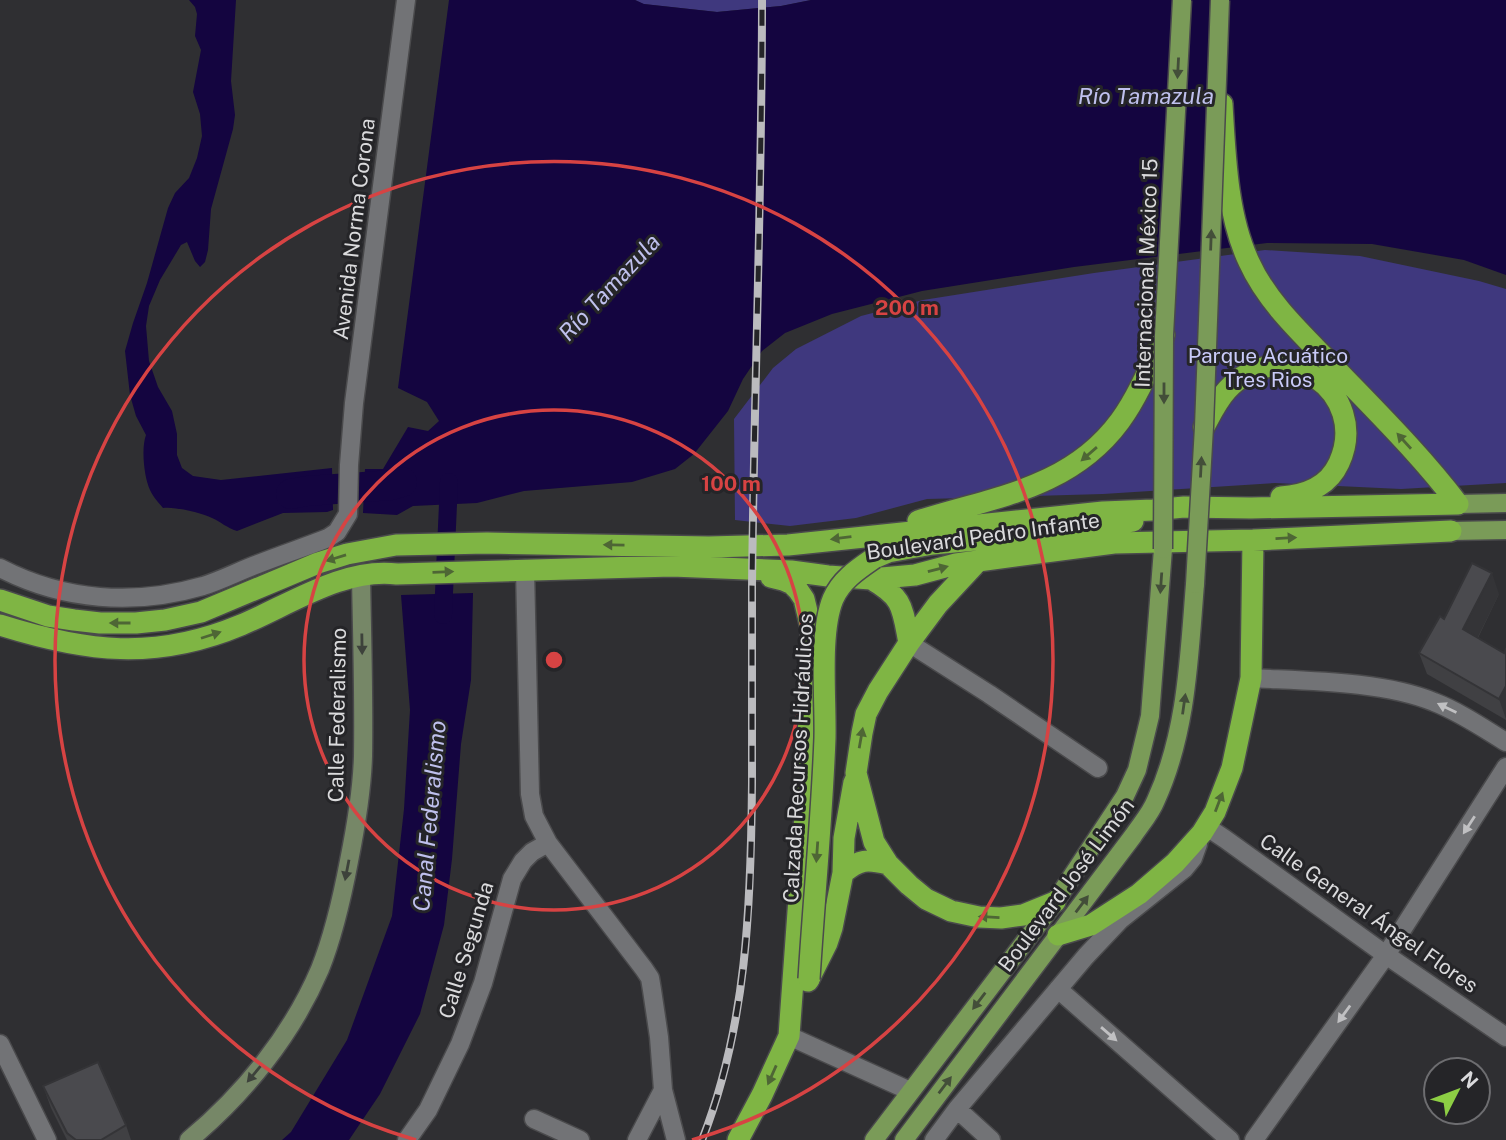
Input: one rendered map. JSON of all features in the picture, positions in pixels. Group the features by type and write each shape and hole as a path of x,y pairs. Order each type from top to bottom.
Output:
{"highway":[{"path":"1217,62 1233,205 1242,246 1257,277 1297,330 1399,435 1453,498"},
{"path":"880,534 1027,488 1051,478 1086,457 1105,439 1131,404 1164,335"},
{"path":"1184,507 1301,495 1326,481 1336,470 1345,444 1346,430 1339,405 1325,385 1312,375 1285,365 1249,372 1239,379 1223,394 1204,426"},
{"name":"Boulevard Pedro Infante","path":"0,600 74,620 124,623 165,620 201,612 318,563 377,547 402,544 709,547 788,544 1059,515 1150,513 1184,507 1251,508 1453,498"},
{"name":"Calzada Recursos Hidráulicos","path":"738,1140 762,1096 789,1036 807,986 824,757 826,634 834,597 852,573 888,552 908,547 1093,528 1125,523 1150,513"},
{"name":"Boulevard Pedro Infante","path":"0,625 79,646 156,648 193,641 239,626 335,582 388,573 672,566 791,571 871,579 915,575 956,564 1114,543 1451,531"},
{"path":"1058,934 1091,925 1139,894 1175,863 1204,830 1215,812 1232,768 1251,678 1253,540"},
{"path":"807,986 830,935 843,873 845,838 866,714 909,643 938,604 978,561"},
{"name":"Calzada Recursos Hidráulicos","path":"672,566 712,572 748,573 783,580 792,584 804,599 811,628 811,665 805,815 789,1036"},
{"path":"871,579 887,588 901,605 909,643"},
{"path":"856,773 874,842 888,864 926,899 951,911 1001,918 1023,915 1055,902"},
{"path":"843,873 861,861 888,864"}],"main road":[{"name":"Internacional México 15","path":"1158,617 1163,549 1164,335 1182,0"},
{"path":"1204,426 1220,0"},
{"name":"Boulevard José Limón","path":"904,1140 1133,836 1155,803 1164,782 1181,720 1188,671 1204,426"},
{"path":"1453,498 1506,503"},
{"path":"1451,531 1506,530"},
{"name":"Calle Federalismo","path":"189,1140 239,1092 266,1060 301,1007 320,969 336,922 359,811 363,757 361,576"},
{"name":"Boulevard José Limón","path":"874,1140 1055,902 1125,796 1137,770 1150,716 1158,617"}],"street":[{"name":"Avenida Norma Corona","path":"0,568 39,585 79,595 113,599 141,598 205,585 328,538 337,532 348,514 354,403 406,0"},
{"path":"525,569 530,794 534,816 548,843 650,978 659,1037 663,1090 676,1140"},
{"path":"909,643 1098,768"},
{"path":"1251,678 1343,684 1407,693 1434,702 1506,741"},
{"path":"1254,1140 1386,955 1506,767"},
{"path":"934,1140 1086,956 1120,920 1184,869 1193,858 1204,830"},
{"name":"Calle General Ángel Flores","path":"1204,830 1226,839 1386,955 1506,1037"},
{"name":"Calle Segunda","path":"407,1140 428,1110 460,1044 483,983 512,879 532,852 548,843"},
{"path":"1058,989 1230,1140"},
{"path":"789,1036 910,1091"},
{"path":"0,1044 47,1140"},
{"path":"637,1140 663,1090"},
{"path":"957,1109 991,1140"},
{"path":"534,1119 580,1140"}],"green space":[{"path":"635,0 811,0 781,6 717,12 643,4"},
{"name":"Parque Acuático Tres Rios","path":"1265,250 1360,256 1506,289 1506,483 1401,489 1275,483 1103,494 927,499 856,518 790,526 735,520 734,419 773,368 796,349 861,316 923,300"}],"water":[{"path":"189,0 236,0 231,81 235,115 211,209 205,262 200,267 187,242 181,245 160,280 149,306 146,326 149,361 158,387 172,411 177,434 177,455 182,468 193,476 221,480 332,468 333,510 283,513 237,531 202,514 163,508 153,495 144,462 146,435 136,416 130,395 125,351 168,208 175,193 189,178 202,136 200,114 193,92 201,50 195,36 197,14"},
{"path":"449,0 635,0 644,4 717,12 781,6 811,0 1506,0 1506,275 1464,260 1372,244 1267,243 1074,267 922,291 832,314 785,333 762,351 743,379 728,411 694,454 675,469 632,482 524,491 477,503 413,506 397,515 363,513 365,469 383,469 408,427 428,431 439,421 427,402 398,388"},
{"path":"473,593 471,680 461,744 444,925 420,1014 380,1094 349,1140 282,1140 291,1132 347,1040 392,916 404,809 410,710 401,595"}],"building":[{"path":"1472,563 1492,573 1463,629 1504,653 1506,648 1506,686 1499,699 1419,653 1440,616 1444,619"},
{"path":"98,1062 126,1125 101,1140 76,1140 67,1133 43,1086"}],"waterway":[{"name":"Río Tamazula","path":"291,494 402,482"},
{"name":"Canal Federalismo","path":"443,615 449,482"}],"railway":[{"path":"702,1140 729,1053 744,964 748,919 762,0"}]}
